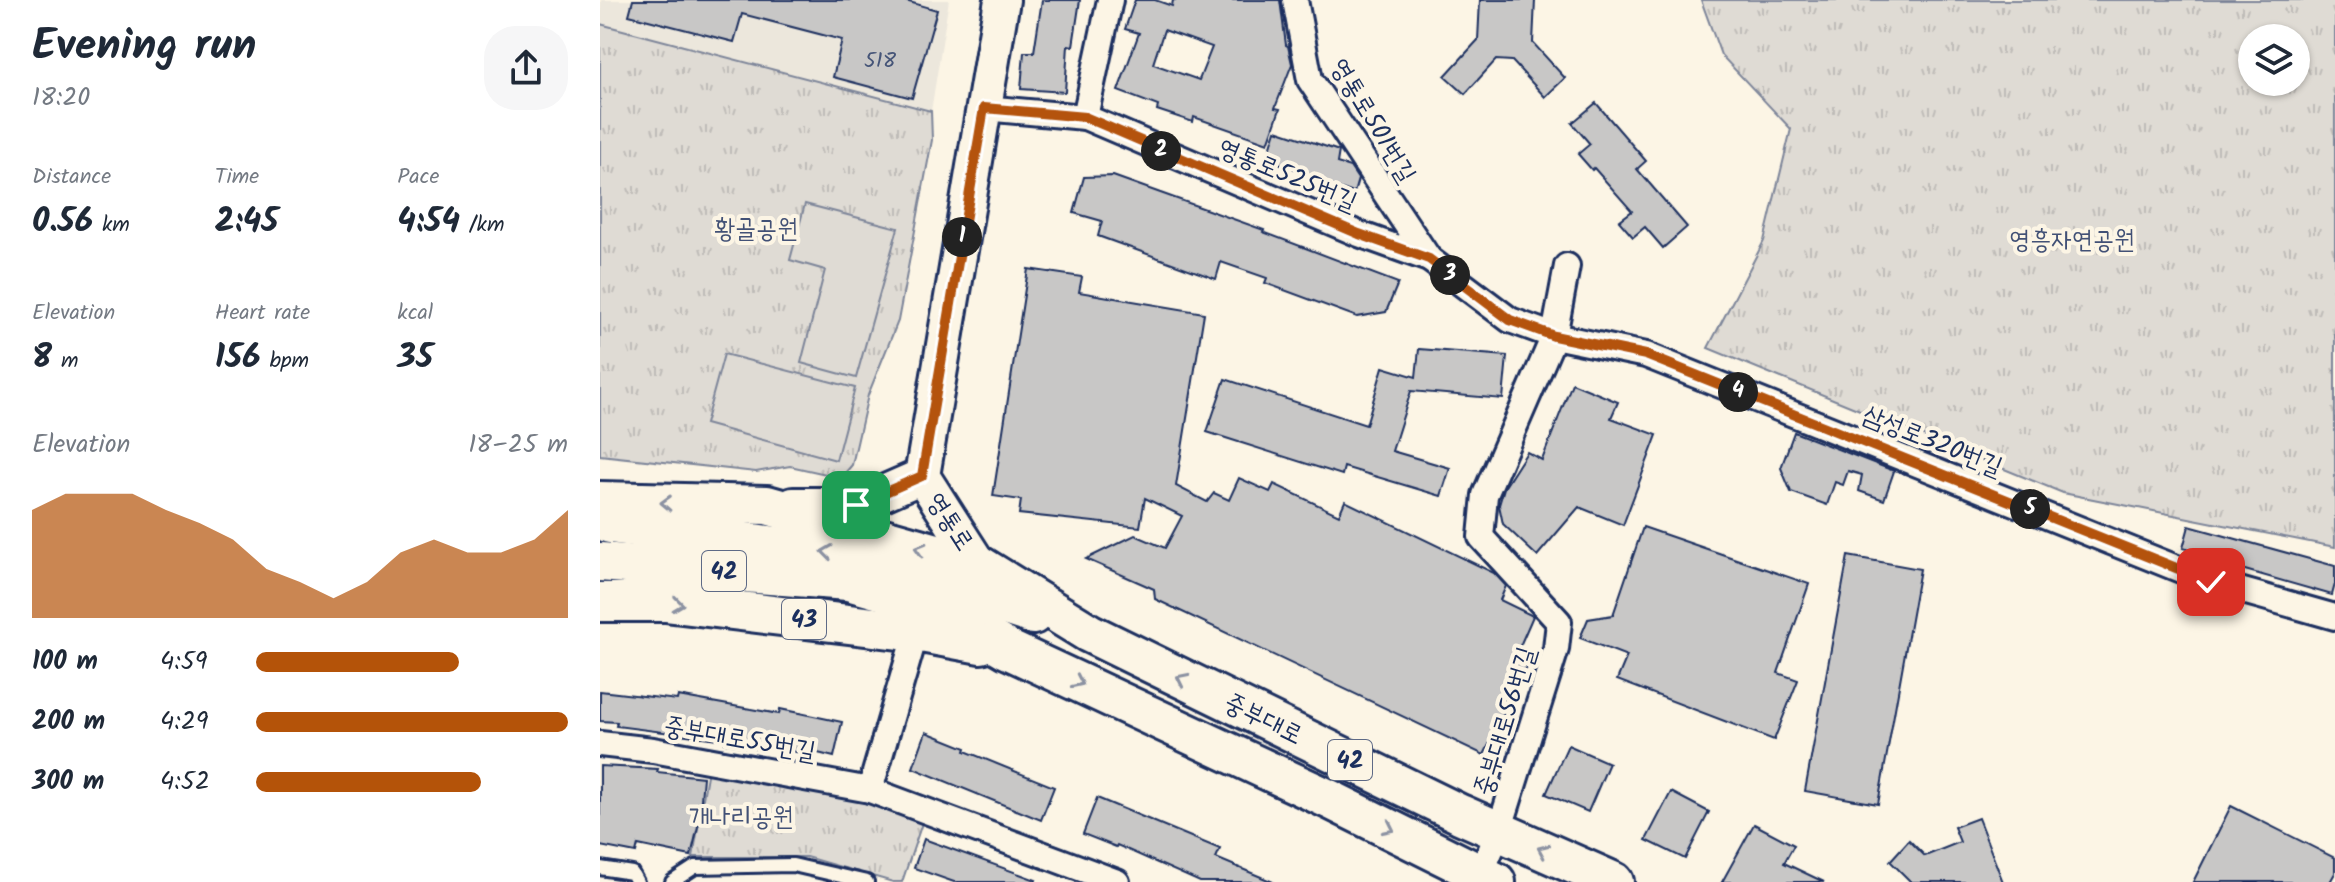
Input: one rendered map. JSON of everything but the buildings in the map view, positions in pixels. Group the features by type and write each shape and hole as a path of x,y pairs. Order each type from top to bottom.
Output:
{"main road":[{"name":"중부대로","path":"607,516 767,505 979,565 1089,633 1601,879"},
{"name":"중부대로","path":"607,516 852,556 1089,633"},
{"name":"중부대로","path":"600,562 848,581 930,604 1007,649 1331,800 1485,880"},
{"name":"중부대로","path":"600,602 665,602 916,632 1007,649"},
{"path":"1331,800 1351,760"}],"street":[{"name":"영통로","path":"979,565 922,476 1002,0"},
{"path":"1085,117 1110,0"},
{"name":"영통로501번길","path":"1295,0 1310,80 1429,259"},
{"name":"영통로525번길","path":"984,108 1085,117 1344,228 1429,259 1510,320 1554,336"},
{"path":"1554,336 1567,266"},
{"name":"삼성로320번길","path":"1554,336 1646,355 2211,582 2335,617"},
{"name":"중부대로56번길","path":"1499,831 1556,649 1559,622 1481,537 1485,495 1554,336"},
{"name":"영통로","path":"767,505 856,505 922,476"},
{"path":"870,790 916,632"},
{"name":"중부대로55번길","path":"600,744 653,750 870,790 1117,882"},
{"path":"1485,880 1499,831"}],"lane":[{"path":"672,882 695,867 793,865 867,882"},
{"path":"695,867 696,882"},
{"path":"600,868 632,873 637,882"}],"shaded area":[{"path":"601,0 949,0 931,111 600,24"}],"green space":[{"name":"영흥자연공원","path":"1701,0 2335,0 2335,547 2063,493 1708,348 1764,241 1791,129 1721,55"},
{"name":"황골공원","path":"600,24 931,111 932,140 898,321 868,395 852,465 845,473 835,476 790,466 756,472 600,455"},
{"path":"805,204 898,228 856,378 801,363 825,270 790,260"},
{"path":"724,354 855,388 836,460 705,424"},
{"name":"개나리공원","path":"708,769 869,797 923,820 902,882 806,857 693,857"}],"route":[{"path":"856,505 922,476 984,108 1085,117 1359,234 1429,259 1510,320 1554,336 1646,355 2211,582"}]}
